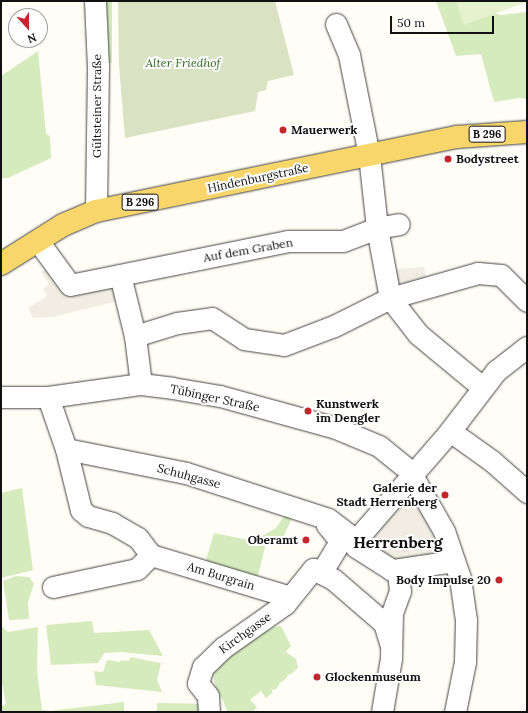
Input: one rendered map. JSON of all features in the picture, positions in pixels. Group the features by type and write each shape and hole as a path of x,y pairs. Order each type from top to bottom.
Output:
{"main road":[{"name":"Hindenburgstraße","path":"1,264 63,225 96,211 457,137 527,132"}],"street":[{"name":"Gültsteiner Straße","path":"95,1 98,66 96,211"},
{"path":"336,24 349,54 369,155 376,228 390,298 418,334 482,387"},
{"name":"Auf dem Graben","path":"38,241 70,284 120,276 288,241 343,241 376,228 399,224"},
{"path":"135,336 177,323 212,318 244,339 284,345 334,326 390,298 478,273 501,275 527,301"},
{"path":"120,276 135,336 141,384"},
{"path":"356,540 450,431 482,387 496,371 527,347"},
{"name":"Tübinger Straße","path":"1,396 48,397 141,384 220,396 336,428 379,446 412,475 444,531 460,578 466,620 464,662 455,712"},
{"path":"48,397 66,449 81,510 88,516 112,523 138,538 151,555 137,569 53,587"},
{"path":"450,431 492,462 527,492"},
{"name":"Schuhgasse","path":"66,449 186,473 328,519 356,540 356,547 388,569 398,571"},
{"name":"Kirchgasse","path":"209,712 208,696 198,682 203,667 224,647 277,610 317,571 340,541 327,525 328,519"},
{"name":"Am Burgrain","path":"151,555 290,597"},
{"path":"382,712 391,646 392,613 400,591 398,571 454,561"},
{"path":"317,571 353,596 384,623 391,646"}],"green space":[{"path":"101,1 112,1 112,63 101,63"},
{"name":"Alter Friedhof","path":"118,1 275,1 294,75 268,81 266,90 258,92 255,111 125,138 119,65"},
{"path":"436,1 466,1 500,15 527,12 527,99 519,98 494,102 481,54 456,56"},
{"path":"456,1 527,1 527,2 464,25"},
{"path":"38,51 46,133 50,137 51,158 8,178 1,178 1,76"},
{"path":"22,488 33,570 1,578 1,493"},
{"path":"285,515 292,518 279,546 266,543 257,580 203,570 214,533 254,541 276,528"},
{"path":"16,576 29,577 34,584 28,602 29,619 9,620 3,581"},
{"path":"92,621 94,633 149,630 163,656 121,652 104,653 98,663 51,665 46,625"},
{"path":"1,626 8,632 38,627 37,670 42,710 50,711 124,702 124,712 1,712 1,706 6,704 1,678"},
{"path":"281,626 291,646 286,652 296,659 298,668 290,675 287,674 288,676 282,682 279,682 280,684 275,690 271,689 273,692 266,698 261,691 250,700 257,707 252,712 227,712 223,700 217,694 212,670 233,650 274,627"},
{"path":"130,657 161,663 157,680 162,692 96,685 94,671 103,672 107,660 120,662 121,660 129,661"},
{"path":"157,703 199,704 199,712 157,712"}],"shaded area":[{"path":"49,267 67,289 122,283 126,299 52,317 33,318 28,308 47,296 43,289 49,284 41,272"},
{"path":"424,267 428,287 390,298 383,270"},
{"path":"408,474 458,562 366,560 365,519"}],"place":[{"name":"Mauerwerk","path":"283,130"},
{"name":"Bodystreet","path":"448,159"},
{"name":"Kunstwerk im Dengler","path":"308,411"},
{"name":"Galerie der Stadt Herrenberg","path":"445,495"},
{"name":"Oberamt","path":"306,540"},
{"name":"Body Impulse 20","path":"499,580"},
{"name":"Glockenmuseum","path":"317,677"}],"district":[{"name":"Herrenberg","path":"398,542"}]}
